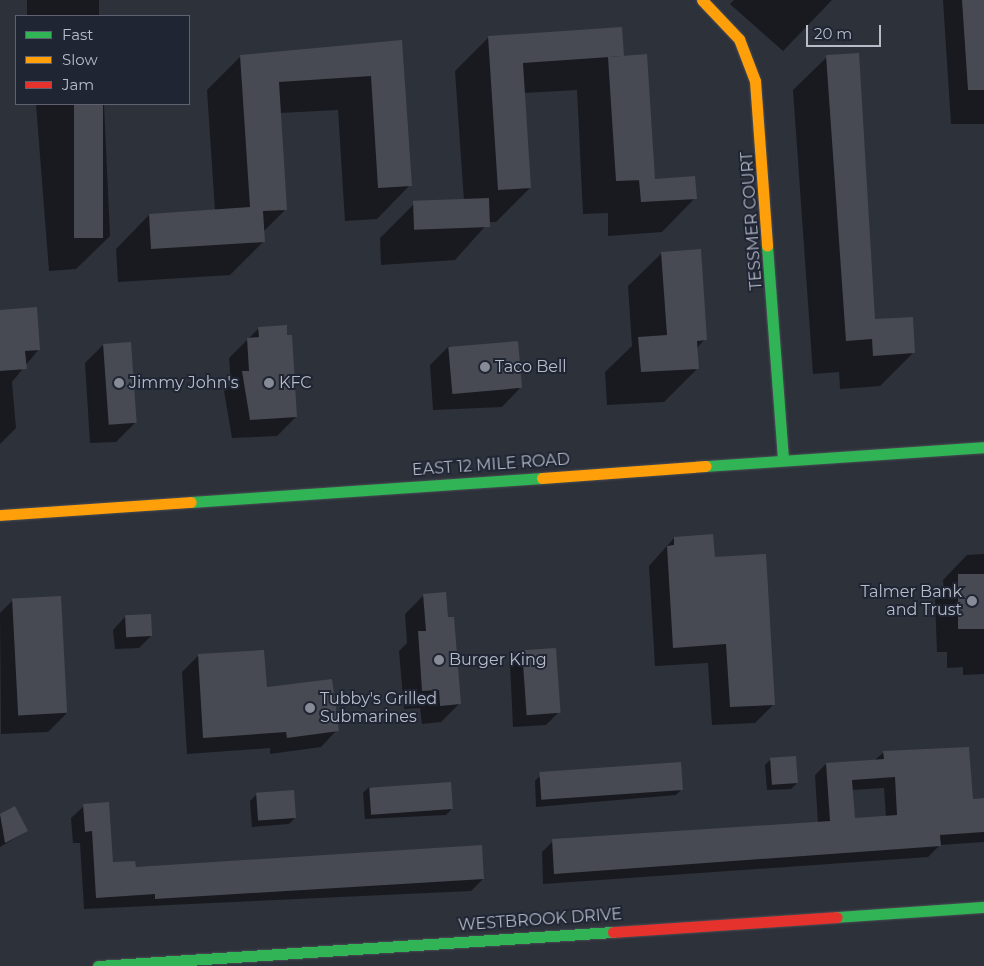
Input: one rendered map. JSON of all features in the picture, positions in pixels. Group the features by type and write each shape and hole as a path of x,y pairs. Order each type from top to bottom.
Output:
{"street":[{"name":"TESSMER COURT","path":"702,0 739,39 756,81 783,459"},
{"name":"EAST 12 MILE ROAD","path":"0,515 783,459 984,447"},
{"name":"WESTBROOK DRIVE","path":"98,966 984,907"}],"building":[{"path":"962,0 984,0 984,90 968,90"},
{"path":"622,27 624,56 523,63 531,188 498,190 488,36"},
{"path":"402,40 412,186 378,188 371,76 279,82 287,210 263,211 265,242 151,249 149,214 250,207 240,55"},
{"path":"859,53 875,319 913,317 915,353 873,356 872,339 846,341 826,55"},
{"path":"647,54 655,179 695,176 697,199 641,202 639,180 616,181 608,57"},
{"path":"74,105 103,105 103,238 74,238"},
{"path":"489,198 490,227 414,230 413,201"},
{"path":"701,249 707,340 697,341 699,369 641,372 638,337 667,335 661,252"},
{"path":"37,307 40,350 25,351 27,369 0,371 0,310"},
{"name":"KFC","path":"287,325 287,335 292,335 297,417 250,420 242,371 249,371 247,338 259,337 258,327"},
{"name":"Taco Bell","path":"518,341 522,388 452,394 448,347"},
{"name":"Jimmy John's","path":"131,342 137,423 109,425 103,344"},
{"path":"713,534 715,557 766,554 775,705 730,707 726,644 673,648 667,546 674,545 674,537"},
{"name":"Talmer Bank and Trust","path":"958,574 984,574 984,629 958,629"},
{"name":"Burger King","path":"446,592 448,617 454,617 461,704 440,706 439,690 422,691 418,631 426,631 423,594"},
{"path":"61,596 67,713 18,715 12,599"},
{"path":"151,614 152,636 126,637 125,615"},
{"path":"556,648 561,713 527,715 522,650"},
{"path":"264,650 267,687 332,679 339,731 287,738 286,732 203,738 198,654"},
{"path":"969,747 973,799 984,798 984,832 940,835 941,846 554,874 552,839 830,821 826,763 884,759 883,751","holes":["895,777 897,815 855,818 852,780"]},
{"path":"796,756 798,783 772,785 770,758"},
{"path":"681,762 683,790 541,800 539,772"},
{"path":"451,782 453,809 371,815 369,788"},
{"path":"294,790 296,818 258,821 256,793"},
{"path":"109,802 113,862 135,861 136,867 482,845 484,879 155,899 155,894 96,898 92,831 85,832 83,804"},
{"path":"15,806 28,831 5,843 0,814"}],"traffic: fast":[{"path":"767,246 783,459"},
{"path":"706,466 984,447"},
{"path":"191,502 542,478"},
{"path":"836,917 984,907"},
{"path":"98,966 613,932"}],"traffic: slow":[{"path":"702,0 739,39 755,81 767,246"},
{"path":"542,478 706,466"},
{"path":"0,515 191,502"}],"traffic: jam":[{"path":"613,932 836,917"}],"place":[{"name":"Taco Bell","path":"485,367"},
{"name":"Jimmy John's","path":"119,383"},
{"name":"KFC","path":"269,383"},
{"name":"Talmer Bank and Trust","path":"972,601"},
{"name":"Burger King","path":"439,660"},
{"name":"Tubby's Grilled Submarines","path":"310,708"}]}
